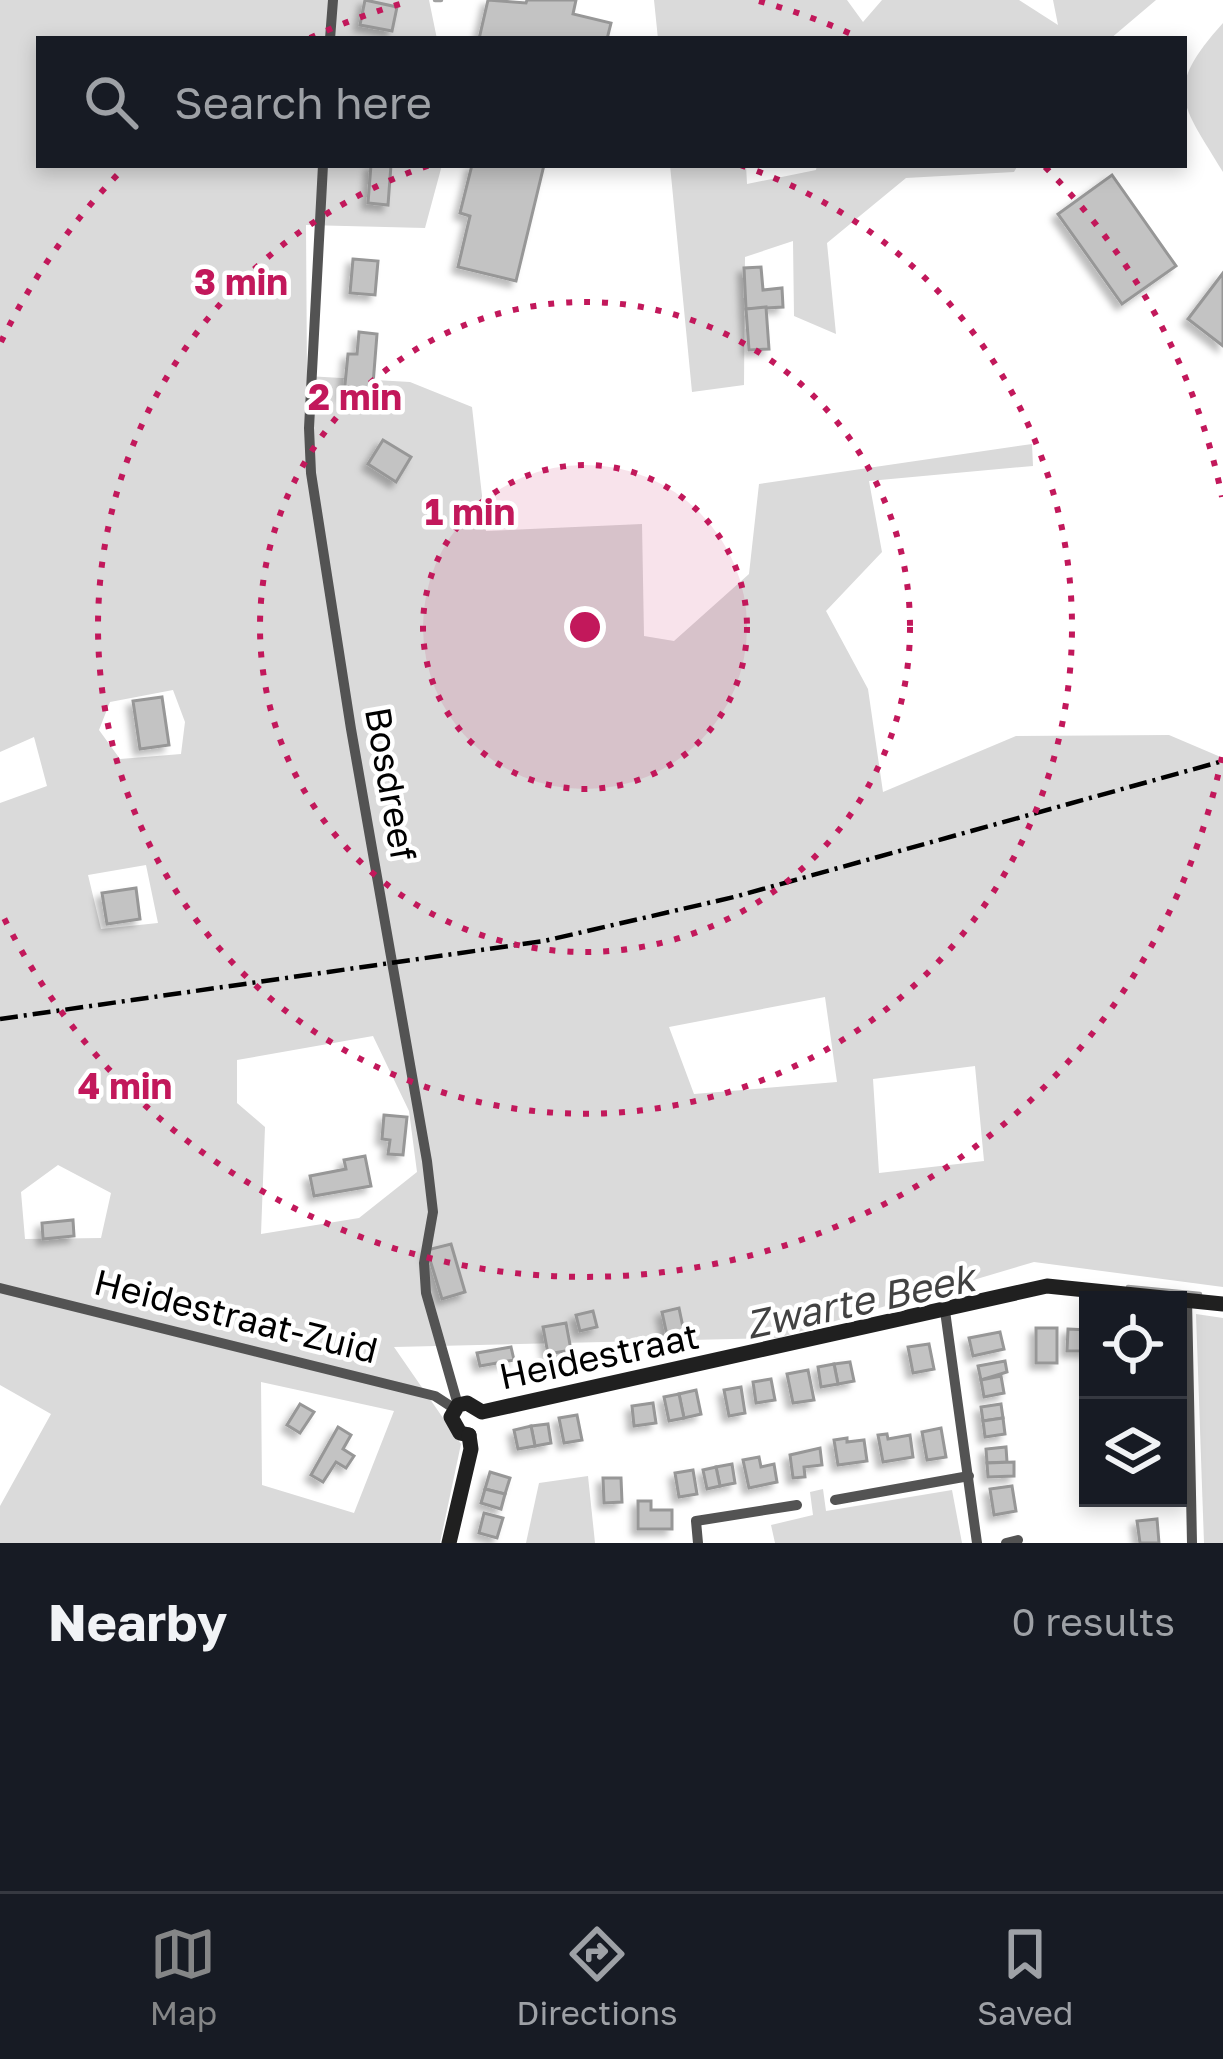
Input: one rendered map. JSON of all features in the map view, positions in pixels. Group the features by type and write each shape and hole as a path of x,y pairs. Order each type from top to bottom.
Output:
{"street":[{"path":"330,36 333,0"},
{"name":"Bosdreef","path":"323,168 309,428 315,512 430,1179 433,1211 424,1264 426,1293 457,1407"},
{"name":"Heidestraat","path":"482,1412 481,1427 469,1435 453,1426 457,1407 467,1403 482,1412 1047,1286 1101,1291"},
{"name":"Heidestraat-Zuid","path":"0,1288 435,1396 457,1407"},
{"path":"1187,1299 1192,1543"},
{"name":"Heidestraat","path":"1187,1299 1223,1304"},
{"path":"945,1311 977,1543"},
{"path":"449,1543 472,1448 469,1435"},
{"path":"835,1500 970,1476"},
{"path":"698,1543 696,1521 797,1505"}],"shaded area":[{"path":"0,0 429,0 436,36 36,36 36,168 441,168 425,228 306,225 307,376 410,382 472,407 486,531 642,524 644,636 674,641 749,574 759,484 1032,444 1033,466 869,481 882,552 826,611 868,689 883,792 1016,736 1169,735 1223,758 1223,1287 1034,1262 778,1338 394,1347 461,1444 440,1543 0,1543 0,1506 51,1414 0,1385 0,803 47,786 34,737 0,752","holes":["173,690 185,722 181,754 120,759 99,730 110,702","146,865 158,923 101,929 88,875","825,997 837,1082 694,1094 669,1027","373,1036 409,1111 417,1172 359,1218 261,1234 265,1127 237,1103 237,1060","975,1066 984,1161 879,1173 873,1079","58,1165 111,1193 101,1238 25,1239 21,1192","261,1382 394,1411 354,1513 262,1485"]},
{"path":"654,0 847,0 863,22 882,0 1019,0 1058,25 1053,0 1156,0 1114,36 658,36"},
{"path":"1223,23 1223,172 1187,104 1187,77"},
{"path":"670,168 746,168 747,184 816,168 1016,168 1014,172 906,178 827,243 836,334 794,316 793,241 745,257 744,385 692,392"},
{"path":"1196,1314 1223,1318 1223,1543 1204,1543"},
{"path":"588,1476 595,1543 526,1543 539,1483"},
{"path":"823,1489 826,1511 952,1490 962,1543 775,1543 771,1525 813,1515 810,1492"}],"building":[{"path":"365,0 397,7 392,31 360,25"},
{"path":"488,0 576,0 573,14 611,23 608,36 480,36"},
{"path":"371,168 391,168 388,205 368,203"},
{"path":"471,168 543,168 516,281 458,267 470,216 460,213"},
{"path":"1112,175 1176,266 1122,304 1058,214"},
{"path":"353,259 378,261 375,295 350,293"},
{"path":"761,267 763,290 782,288 783,307 746,309 744,268"},
{"path":"1223,273 1223,346 1188,319"},
{"path":"766,307 769,349 749,350 746,309"},
{"path":"359,332 377,334 372,397 344,394 348,354 357,354"},
{"path":"383,440 411,457 396,482 368,464"},
{"path":"162,697 169,745 140,749 133,701"},
{"path":"136,888 140,919 107,924 102,893"},
{"path":"384,1115 407,1117 403,1155 388,1154 390,1140 382,1139"},
{"path":"365,1156 371,1186 314,1196 310,1176 346,1169 344,1160"},
{"path":"73,1220 74,1236 43,1239 42,1223"},
{"path":"451,1244 465,1292 442,1299 427,1250"},
{"path":"679,1308 685,1337 668,1340 662,1312"},
{"path":"593,1311 597,1327 580,1331 576,1315"},
{"path":"566,1323 571,1350 548,1354 543,1327"},
{"path":"1036,1328 1057,1328 1057,1363 1036,1363"},
{"path":"1068,1329 1079,1330 1079,1351 1067,1351"},
{"path":"1000,1332 1004,1349 973,1356 969,1338"},
{"path":"929,1344 934,1369 913,1373 908,1347"},
{"path":"511,1347 514,1360 480,1366 477,1353"},
{"path":"1005,1361 1007,1372 981,1380 978,1366"},
{"path":"850,1362 854,1381 838,1384 834,1364"},
{"path":"834,1364 838,1384 821,1387 818,1367"},
{"path":"808,1370 814,1400 793,1403 787,1374"},
{"path":"1001,1376 1004,1393 984,1397 981,1380"},
{"path":"771,1379 775,1400 756,1403 753,1382"},
{"path":"741,1387 745,1413 729,1416 724,1390"},
{"path":"696,1390 701,1414 684,1418 679,1394"},
{"path":"679,1394 684,1418 669,1421 664,1397"},
{"path":"653,1403 656,1423 634,1426 632,1406"},
{"path":"300,1404 314,1412 300,1433 287,1425"},
{"path":"1001,1404 1003,1418 983,1421 981,1407"},
{"path":"577,1415 582,1440 564,1443 559,1418"},
{"path":"1003,1418 1005,1434 985,1437 983,1421"},
{"path":"548,1424 551,1443 535,1446 531,1426"},
{"path":"531,1426 535,1446 518,1449 514,1430"},
{"path":"338,1427 351,1435 343,1449 354,1456 346,1468 336,1462 323,1482 311,1475"},
{"path":"941,1428 946,1457 927,1460 922,1432"},
{"path":"887,1434 888,1439 910,1435 913,1457 883,1462 878,1435"},
{"path":"847,1438 847,1442 864,1440 867,1461 838,1465 834,1440"},
{"path":"1006,1447 1007,1462 987,1463 986,1449"},
{"path":"820,1448 822,1465 804,1467 805,1477 793,1478 790,1455"},
{"path":"759,1457 761,1467 774,1464 777,1482 749,1488 743,1460"},
{"path":"1014,1462 1014,1476 988,1477 987,1463"},
{"path":"732,1464 735,1483 720,1486 716,1467"},
{"path":"716,1467 720,1486 707,1489 703,1470"},
{"path":"693,1470 697,1494 679,1497 675,1473"},
{"path":"490,1472 510,1478 505,1494 485,1489"},
{"path":"603,1478 621,1478 622,1502 604,1503"},
{"path":"1012,1486 1016,1511 994,1515 990,1489"},
{"path":"485,1489 505,1494 501,1509 481,1503"},
{"path":"638,1501 651,1501 651,1510 672,1510 672,1529 638,1529"},
{"path":"484,1513 503,1518 497,1538 479,1533"},
{"path":"1157,1519 1159,1543 1140,1543 1137,1521"}],"waterway":[{"path":"435,0 441,0"},
{"name":"Zwarte Beek","path":"1128,1287 1200,1294"}],"railway":[{"path":"0,1019 544,941 734,897 1223,761"}]}
